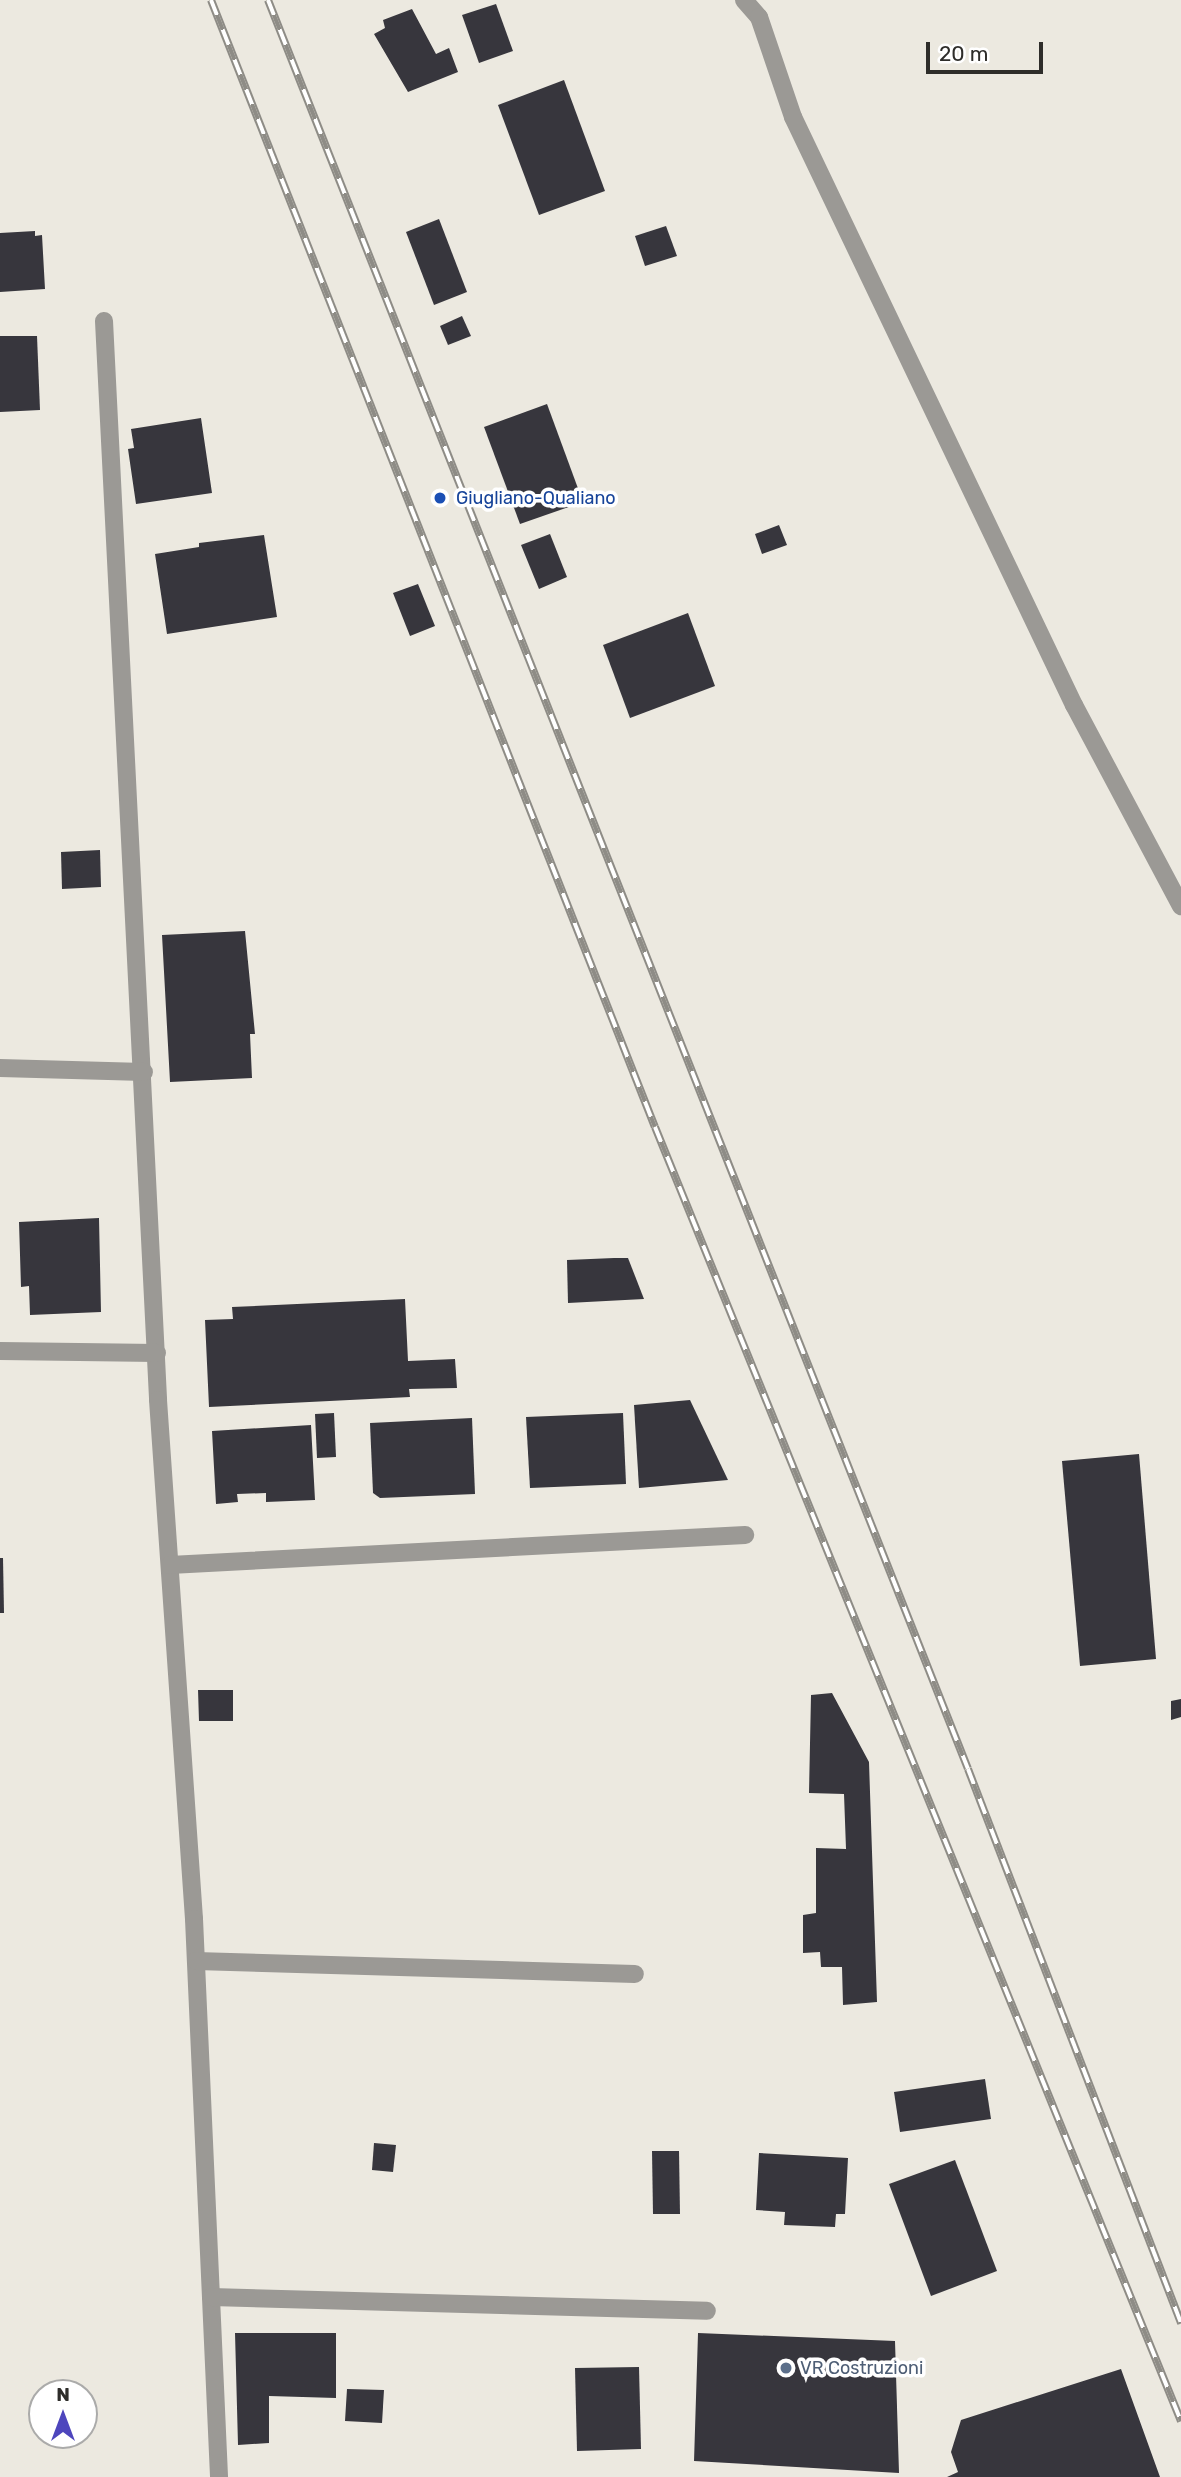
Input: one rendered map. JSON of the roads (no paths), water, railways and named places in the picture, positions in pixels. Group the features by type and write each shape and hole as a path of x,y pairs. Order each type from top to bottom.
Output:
{"street":[{"path":"744,0 759,17 793,117 1074,705 1181,906"},
{"path":"104,321 144,1072 156,1353 196,1961 219,2477"},
{"path":"0,1068 144,1072"},
{"path":"0,1351 156,1353"},
{"path":"170,1565 745,1535"},
{"path":"196,1961 635,1974"},
{"path":"211,2297 707,2311"}],"railway":[{"path":"211,0 655,1127 1181,2421"},
{"path":"268,0 968,1769 1181,2323"}],"place":[{"name":"Giugliano-Qualiano","path":"440,498"},
{"name":"VR Costruzioni","path":"786,2368"}]}
